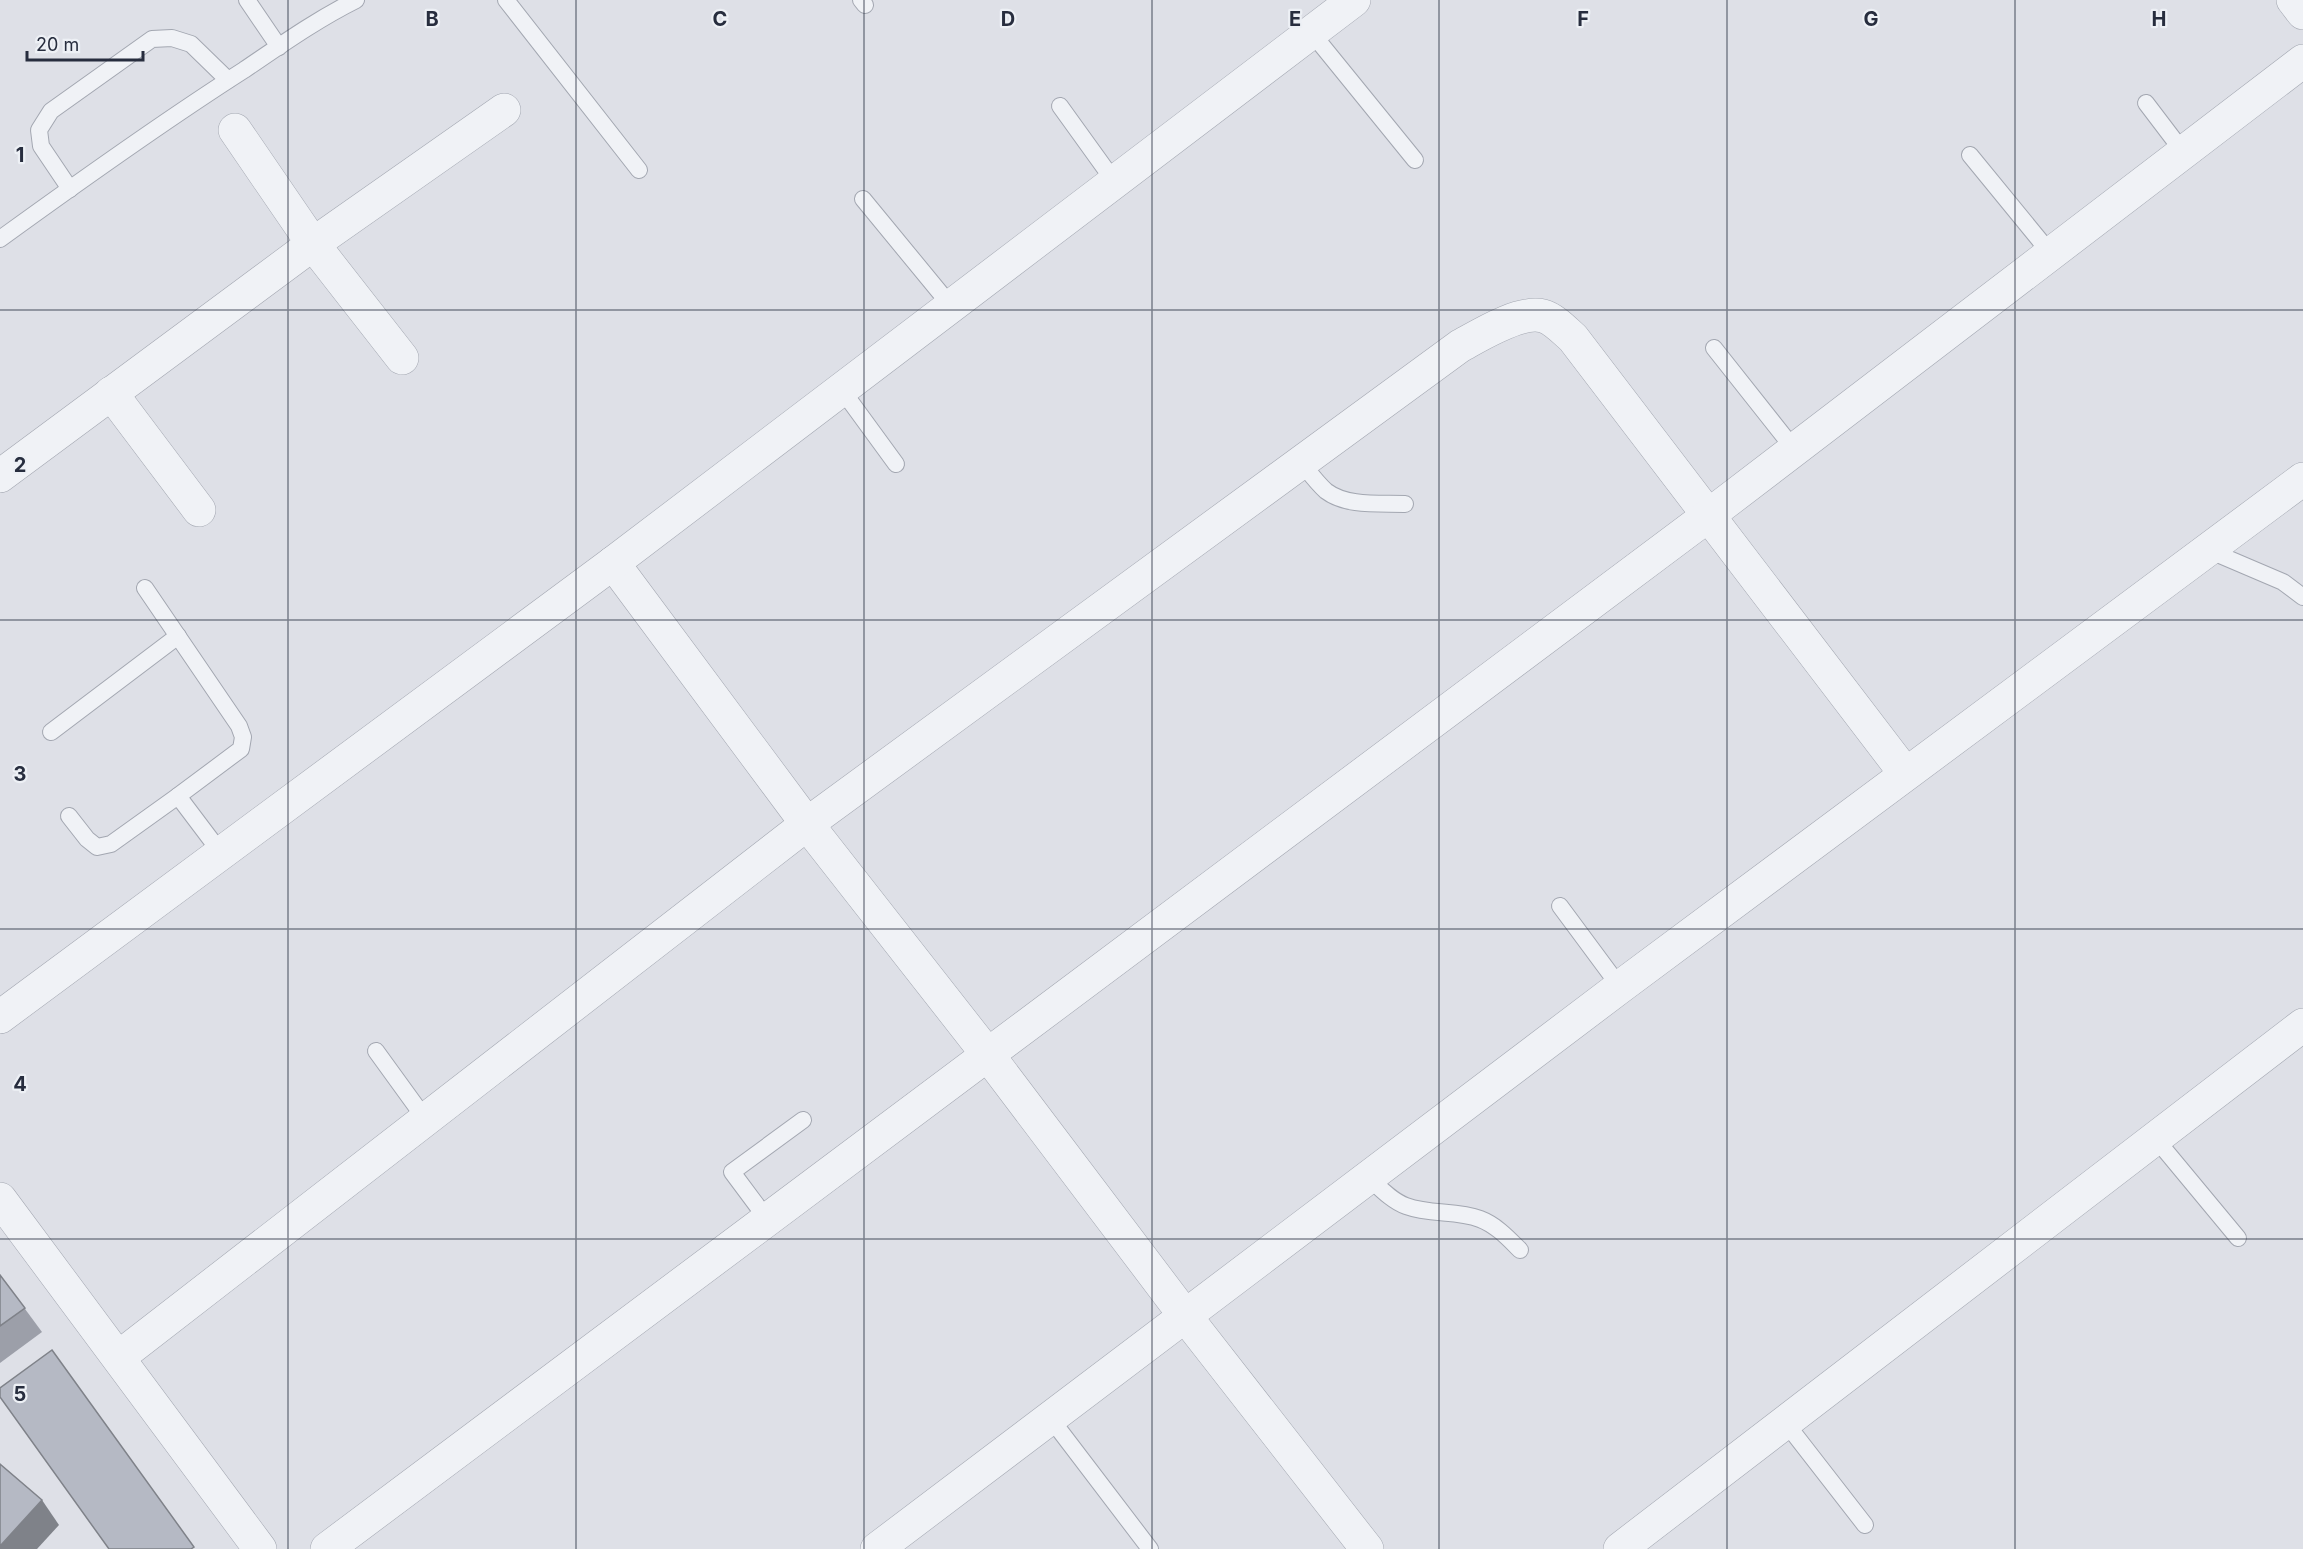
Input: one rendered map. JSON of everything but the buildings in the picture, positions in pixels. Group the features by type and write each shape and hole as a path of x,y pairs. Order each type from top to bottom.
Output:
{"street":[{"path":"0,1017 613,563 1354,0"},
{"path":"2292,0 2303,13"},
{"path":"327,1549 1709,514 2303,62"},
{"path":"0,476 313,243 504,110"},
{"path":"235,130 313,243 402,358"},
{"path":"119,1357 807,824 1460,346 1513,319 1542,316 1561,327 1573,338 1905,773"},
{"path":"111,393 199,510"},
{"path":"877,1549 1905,773 2303,479"},
{"path":"613,563 807,824 988,1055 1186,1317 1367,1549"},
{"path":"1620,1549 2303,1025"},
{"path":"0,1199 260,1549"}],"lane":[{"path":"247,0 279,46"},
{"path":"0,239 228,80 322,17 356,0"},
{"path":"506,0 639,170"},
{"path":"1311,32 1415,160"},
{"path":"70,189 41,146 39,130 51,111 152,39 172,38 191,44 228,80"},
{"path":"2146,103 2184,153"},
{"path":"1060,106 1114,182"},
{"path":"1970,155 2051,254"},
{"path":"863,199 951,306"},
{"path":"1714,348 1794,449"},
{"path":"842,390 896,464"},
{"path":"1301,462 1325,490 1337,497 1356,502 1405,504"},
{"path":"2208,550 2283,582 2303,597"},
{"path":"69,816 87,839 97,847 111,844 241,749 243,737 239,726 145,588"},
{"path":"51,732 178,636"},
{"path":"178,796 221,853"},
{"path":"1560,906 1620,987"},
{"path":"376,1051 426,1120"},
{"path":"767,1220 732,1172 803,1120"},
{"path":"2155,1138 2238,1238"},
{"path":"1369,1179 1395,1201 1406,1206 1478,1218 1502,1232 1520,1250"},
{"path":"1051,1419 1150,1549"},
{"path":"1785,1422 1865,1525"}]}
